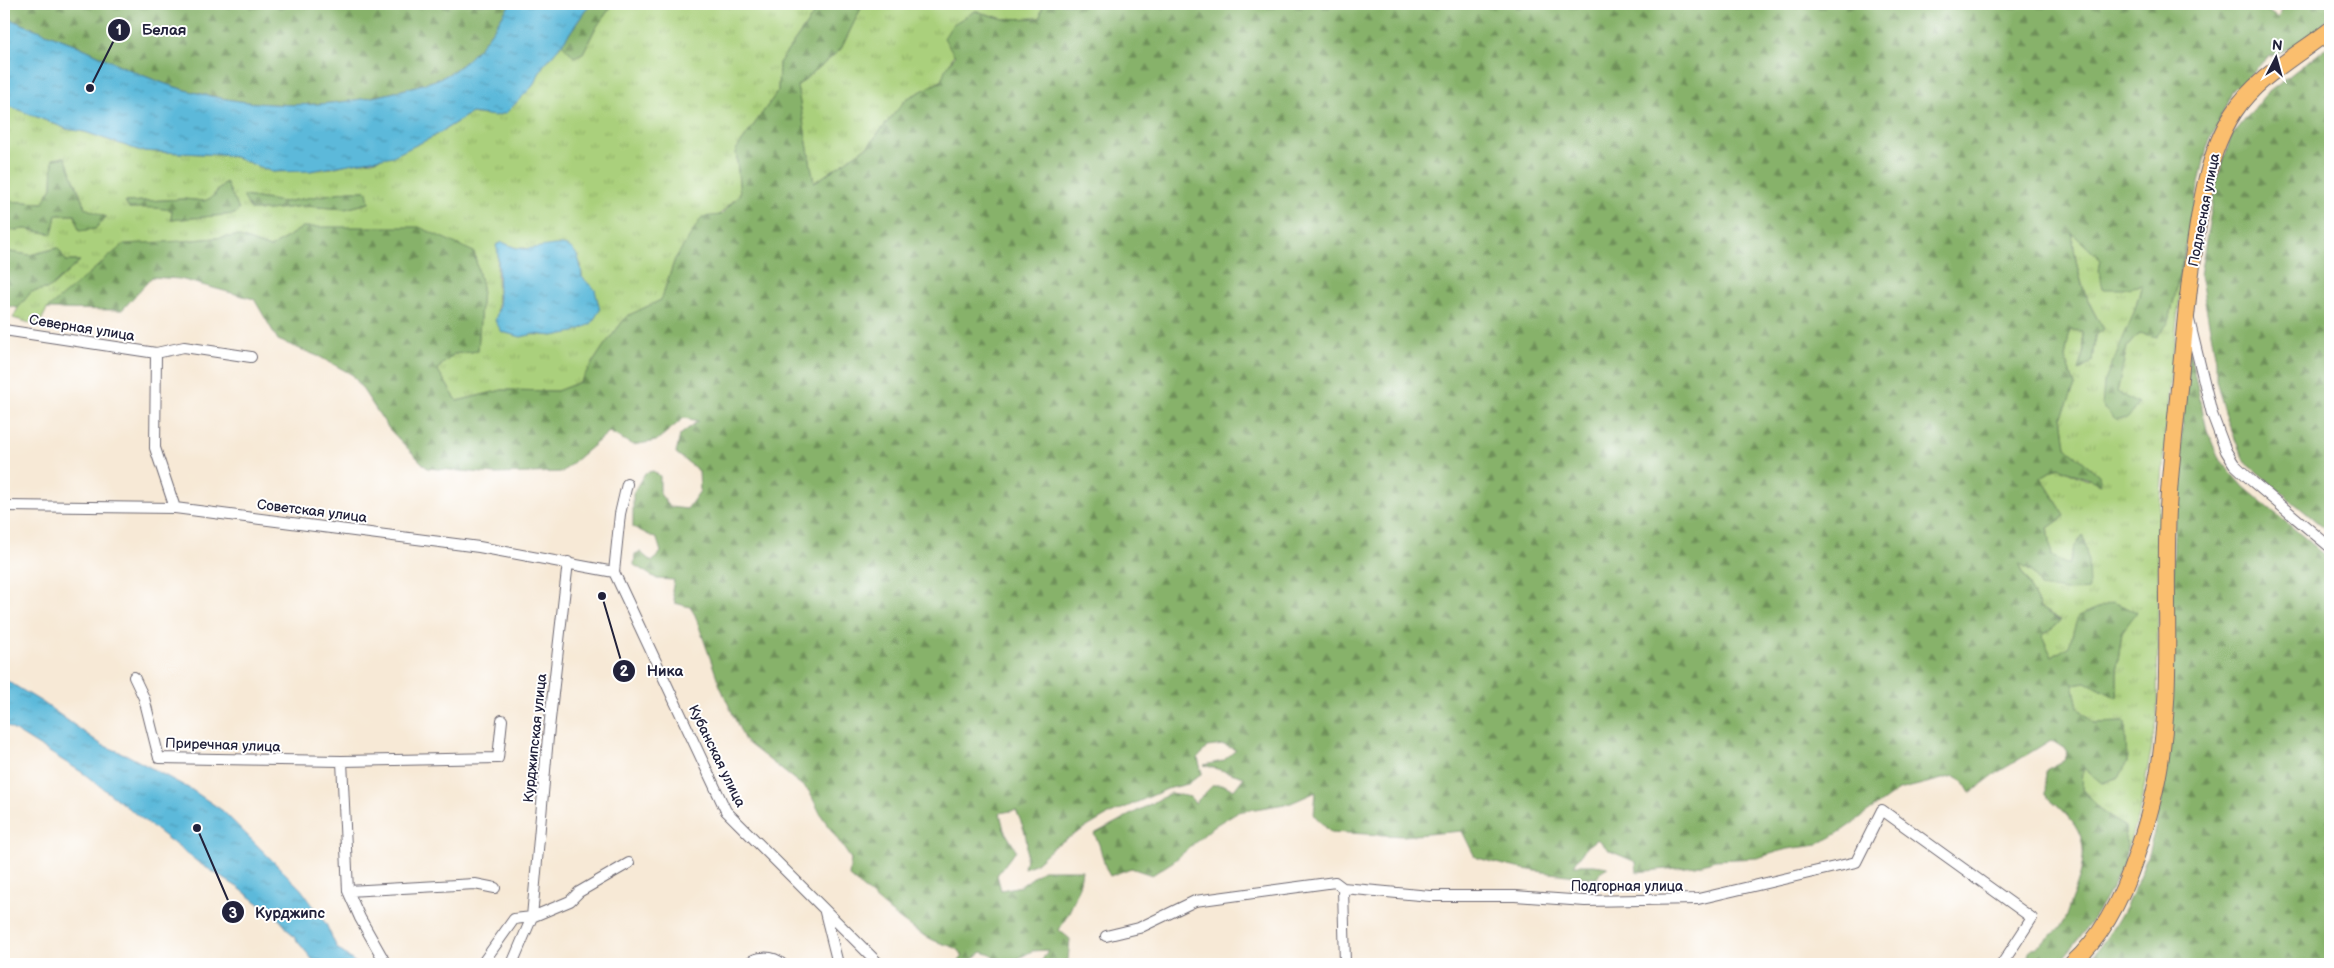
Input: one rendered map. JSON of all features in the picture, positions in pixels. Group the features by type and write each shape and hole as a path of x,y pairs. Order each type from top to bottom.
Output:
{"main road":[{"name":"Подлесная улица","path":"2072,964 2097,936 2116,905 2129,876 2154,794 2162,747 2165,700 2168,512 2186,308 2205,192 2221,134 2235,110 2253,88 2330,30"}],"street":[{"path":"2186,308 2212,414 2226,451 2234,464 2253,482 2330,547"},
{"name":"Северная улица","path":"4,330 156,353 184,347 251,356"},
{"path":"156,353 155,448 175,508"},
{"path":"614,572 620,514 627,484"},
{"name":"Советская улица","path":"4,506 175,508 405,536 568,562 614,572"},
{"name":"Курджипская улица","path":"512,964 532,917 548,737 568,562"},
{"name":"Кубанская улица","path":"614,572 726,811 879,964"},
{"name":"Приречная улица","path":"134,677 144,698 159,758 342,762 498,758 502,720"},
{"path":"342,762 348,891 360,918 386,964"},
{"name":"Подгорная улица","path":"1106,936 1139,928 1195,901 1335,882 1343,888 1430,896 1515,896 1585,901 1698,899 1856,862 1882,810 2032,918 2002,964"},
{"path":"482,964 514,919 532,917 570,900 579,892 629,863"},
{"path":"348,891 475,884 495,888"},
{"path":"1343,888 1345,964"},
{"path":"824,911 838,964"},
{"path":"747,964 752,960 763,958 772,958 782,964"}],"green space":[{"path":"4,4 510,4 490,34 474,53 445,76 378,96 322,104 294,105 238,101 168,85 141,75 74,44 4,17"},
{"path":"590,4 613,4 595,29 583,53 574,57 562,44"},
{"path":"613,4 821,4 779,63 778,91 736,150 740,194 675,259 661,300 627,316 603,347 580,382 557,391 502,390 457,401 437,369 454,354 478,351 482,287 474,252 303,227 270,248 237,236 183,241 47,309 41,321 33,324 13,318 18,308 31,292 50,288 80,261 66,261 57,248 30,255 4,251 4,231 26,229 52,234 56,215 75,215 79,230 95,229 106,217 85,208 76,183 53,159 52,187 43,203 4,201 4,104 67,129 85,132 141,151 235,157 272,172 332,168 351,163 373,161 433,137 471,113 484,115 532,87 543,66 562,44 574,56 583,53 595,29","holes":["225,182 239,210 235,214 171,220 172,210 155,207 129,208 125,202 184,199 204,201 211,198","349,191 366,191 369,203 345,209 304,206 251,210 244,196 284,202","502,242 516,248 525,248 581,264 582,277 595,290 553,336 502,332 496,321 499,252"]},
{"path":"821,4 863,4 841,49 797,86 814,183 868,146 906,99 941,81 945,70 955,56 944,38 953,24 975,11 1004,19 1040,18 1043,4 2257,4 2278,18 2285,4 2330,4 2330,18 2296,45 2269,57 2233,90 2207,147 2169,322 2157,337 2139,333 2127,347 2117,392 2138,404 2128,418 2116,419 2102,407 2104,383 2133,315 2142,285 2122,289 2103,289 2099,271 2101,260 2072,233 2076,259 2086,295 2104,329 2095,336 2092,362 2078,371 2084,350 2082,331 2070,330 2065,358 2075,386 2062,416 2066,447 2099,475 2101,484 2058,467 2041,477 2065,516 2048,528 2052,556 2069,565 2074,548 2083,535 2088,561 2089,589 2065,591 2040,587 2033,573 2019,564 2040,608 2061,621 2042,636 2052,657 2069,646 2078,616 2113,602 2137,612 2122,632 2117,667 2117,698 2086,682 2073,684 2078,707 2093,723 2125,722 2127,762 2119,777 2102,783 2083,768 2082,789 2101,811 2125,827 2127,848 2122,867 2107,897 2087,928 2057,964 2027,964 2029,952 2056,932 2063,923 2082,868 2082,842 2078,830 2060,807 2045,795 2046,770 2065,760 2068,751 2051,740 1995,774 1970,793 1963,781 1954,776 1899,790 1843,830 1818,845 1787,849 1757,858 1715,860 1696,866 1637,872 1636,862 1610,851 1597,839 1586,847 1574,865 1608,867 1601,871 1597,878 1535,871 1475,857 1462,831 1403,836 1330,832 1314,815 1316,792 1291,803 1237,812 1214,826 1174,861 1152,875 1131,868 1110,876 1094,834 1171,793 1190,797 1195,803 1213,785 1224,785 1234,790 1244,777 1204,765 1223,761 1236,750 1224,745 1207,747 1198,758 1202,773 1188,784 1167,789 1106,816 1056,845 1035,864 1024,868 1027,844 1016,810 1000,813 1004,830 1016,850 997,875 1001,890 1021,886 1043,870 1082,870 1074,901 1059,930 1070,939 1068,960 1063,964 1040,964 1048,950 1032,951 1008,964 999,964 991,955 982,952 973,959 972,964 957,964 963,956 957,949 933,940 910,927 849,876 851,859 821,815 809,791 745,741 720,686 695,615 690,607 675,603 672,591 674,580 657,579 634,565 635,554 640,552 652,562 661,552 657,539 633,527 633,493 645,473 653,471 660,476 660,494 670,507 687,509 700,491 699,471 676,453 680,435 698,421 684,418 656,441 633,445 609,432 562,472 495,474 427,468 389,429 353,375 320,357 278,340 254,299 180,279 152,277 122,310 47,309 124,244 237,236 270,248 303,227 419,227 474,252 482,287 478,351 454,354 437,369 457,401 502,390 557,391 580,382 603,347 627,316 661,300 675,259 702,217 721,215 740,194 736,150 778,91 779,63"},
{"path":"863,4 1043,4 1040,18 1004,19 975,11 941,81 906,99 868,146 814,183 797,86 841,49"},
{"path":"2330,44 2330,533 2244,461 2227,419 2216,380 2216,360 2200,275 2216,183 2231,137 2265,95"},
{"path":"65,157 85,208 106,217 95,229 79,231 75,215 56,215 52,234 26,229 4,231 4,201 43,203 52,187 53,159"},
{"path":"226,182 239,210 235,214 171,220 172,210 129,208 125,202 184,199 204,201 211,198"},
{"path":"349,191 367,191 369,203 345,209 304,206 251,210 243,196 284,202"},
{"path":"2072,232 2101,260 2099,271 2122,289 2142,284 2133,315 2117,392 2127,347 2139,333 2169,322 2186,246 2169,387 2159,521 2157,721 2139,813 2126,852 2125,827 2101,811 2082,790 2083,767 2102,783 2119,777 2127,762 2125,722 2093,723 2078,707 2073,684 2086,682 2117,697 2117,667 2122,632 2069,646 2052,657 2042,636 2061,620 2040,608 2018,562 2065,591 2074,548 2069,565 2052,557 2048,528 2065,516 2041,477 2058,467 2087,480 2099,475 2066,447 2062,416 2075,386 2065,358 2070,330 2082,331 2084,350 2079,371 2092,362 2095,336 2104,329 2091,306 2082,282"},
{"path":"58,248 66,261 80,261 50,288 31,292 18,308 4,305 4,251 30,255"},
{"path":"2189,350 2207,430 2218,457 2244,487 2330,559 2330,964 2086,964 2119,919 2142,872 2156,823 2165,774 2169,723 2175,508"}],"water":[{"path":"510,4 590,4 562,44 543,66 532,87 506,113 495,116 471,113 433,137 393,156 311,171 272,172 235,157 141,151 85,132 67,129 4,104 4,17 74,44 141,75 168,85 238,101 294,105 350,101 378,96 445,76 474,53 490,34"},
{"path":"502,242 517,248 528,249 559,245 567,246 574,251 579,261 582,277 595,290 600,310 591,324 574,332 553,336 534,334 521,337 502,332 495,321 499,307 498,253 496,245"},
{"path":"4,679 42,702 102,745 127,755 192,790 223,811 301,889 326,924 337,948 357,964 316,964 280,920 239,888 199,863 83,773 4,724"}],"place":[{"name":"Белая","path":"90,88"},
{"name":"Ника","path":"602,596"},
{"name":"Курджипс","path":"197,828"}]}
